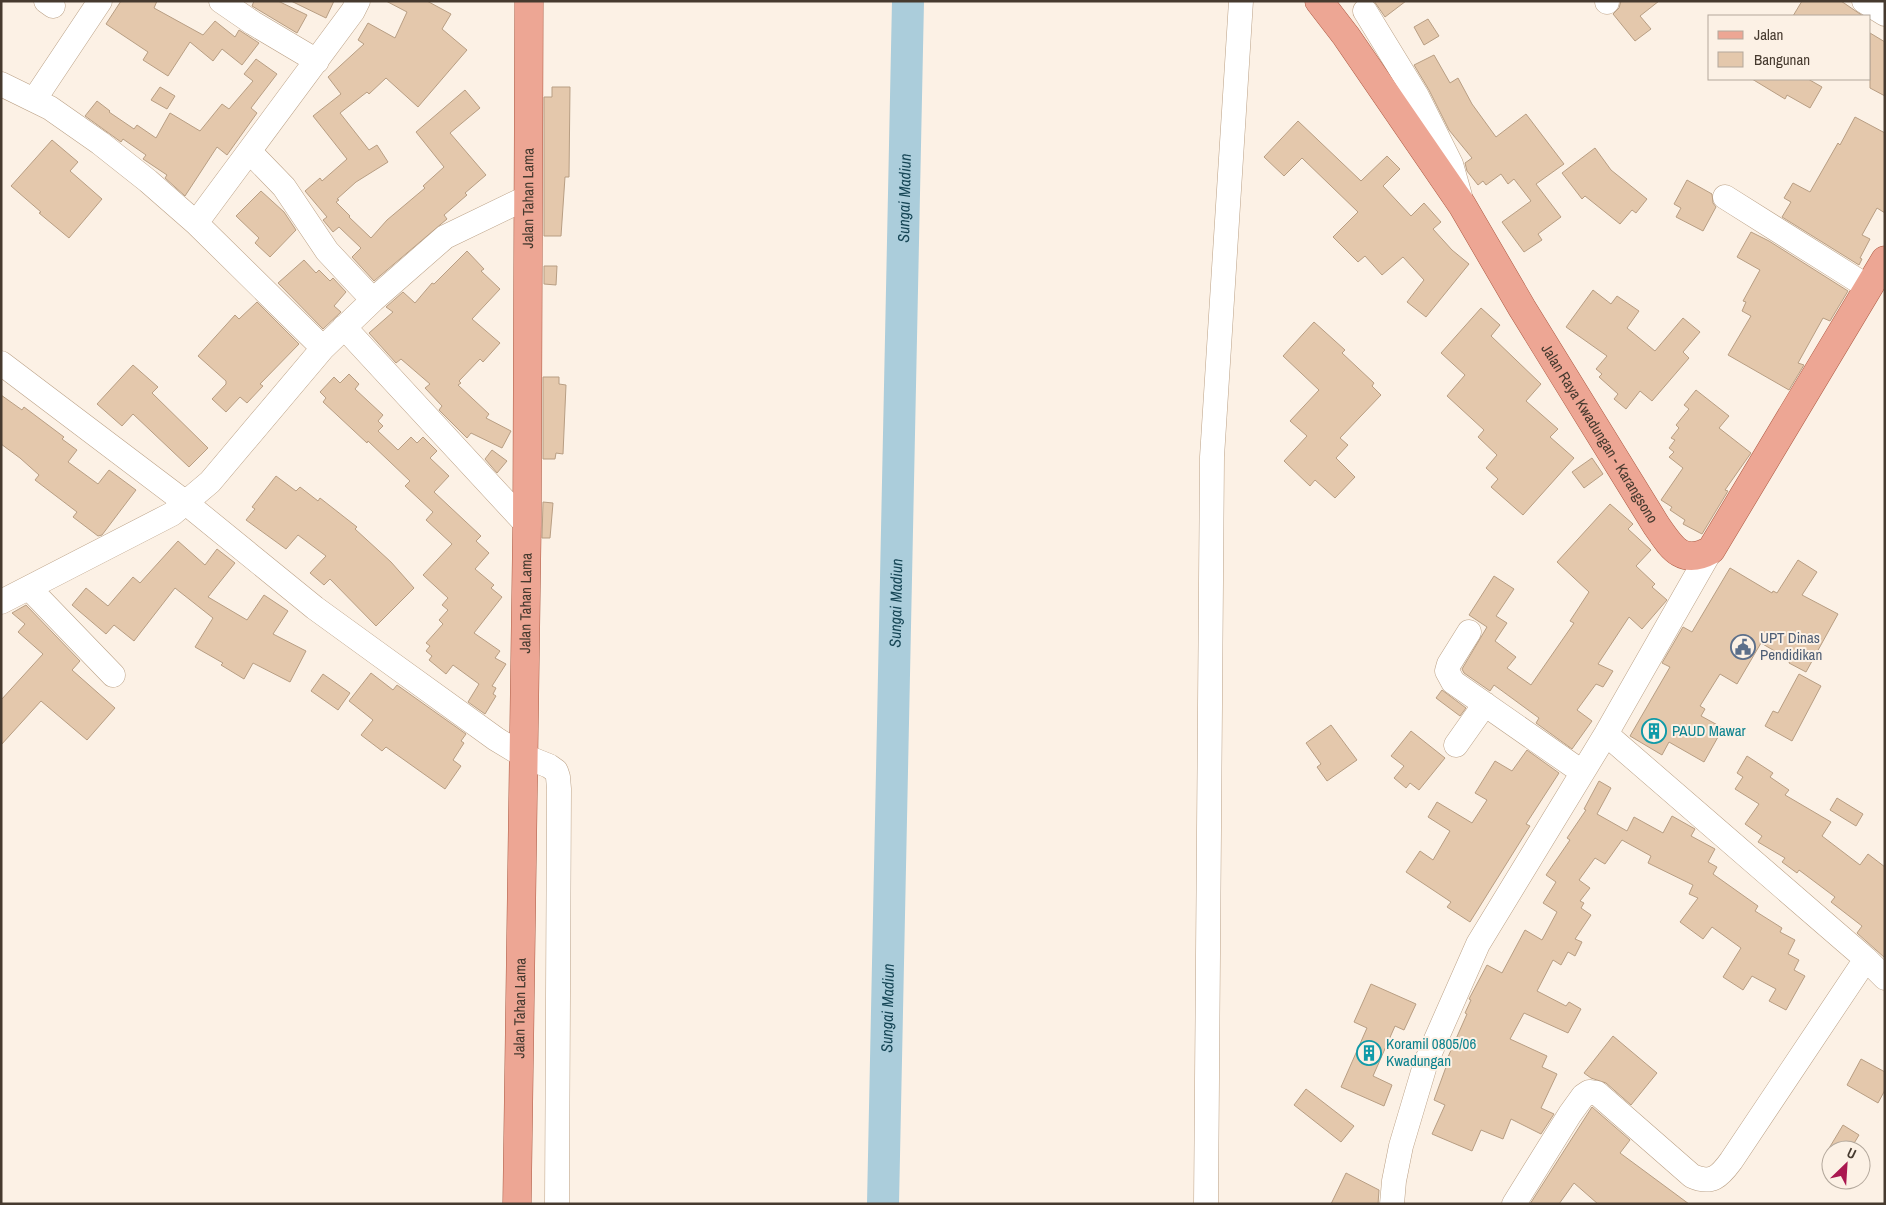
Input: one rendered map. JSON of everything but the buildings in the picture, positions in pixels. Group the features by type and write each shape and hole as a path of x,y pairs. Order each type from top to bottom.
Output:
{"main road":[{"name":"Jalan Tahan Lama","path":"517,1204 527,525 529,1"},
{"name":"Jalan Raya Kwadungan - Karangsono","path":"1319,1 1346,36 1462,205 1586,412 1673,549"},
{"path":"1673,549 1689,557 1700,556 1712,550 1885,260"}],"street":[{"path":"34,100 100,1"},
{"path":"220,1 317,61"},
{"path":"196,223 354,11 358,1"},
{"path":"1206,1204 1212,457 1241,1"},
{"path":"1864,1 1885,14"},
{"path":"1365,11 1417,96 1451,164 1462,205"},
{"path":"1,84 50,108 100,143 196,223 323,348"},
{"path":"250,152 284,188 327,251 373,300"},
{"path":"1,602 172,514 210,482 323,348 373,300 445,237 528,197"},
{"path":"1725,197 1868,287"},
{"path":"344,327 527,525"},
{"path":"1,363 186,503 330,619 496,739 524,756 549,766 556,771 560,789 557,1204"},
{"path":"1673,549 1681,572 1682,602"},
{"path":"1392,1204 1394,1181 1408,1118 1426,1062 1478,944 1606,734 1712,550"},
{"path":"29,588 113,675"},
{"path":"1469,632 1449,664 1447,671 1453,682 1582,772"},
{"path":"1456,745 1485,704"},
{"path":"1606,734 1866,959 1885,978"},
{"path":"1514,1204 1570,1114 1583,1096 1589,1092 1597,1093 1692,1176 1701,1180 1720,1176 1866,959"}],"waterway":[{"name":"Sungai Madiun","path":"883,1204 908,1"}],"place":[{"name":"UPT Dinas Pendidikan","path":"1743,647"},
{"name":"PAUD Mawar","path":"1654,731"},
{"name":"Koramil 0805/06 Kwadungan","path":"1369,1053"}]}
